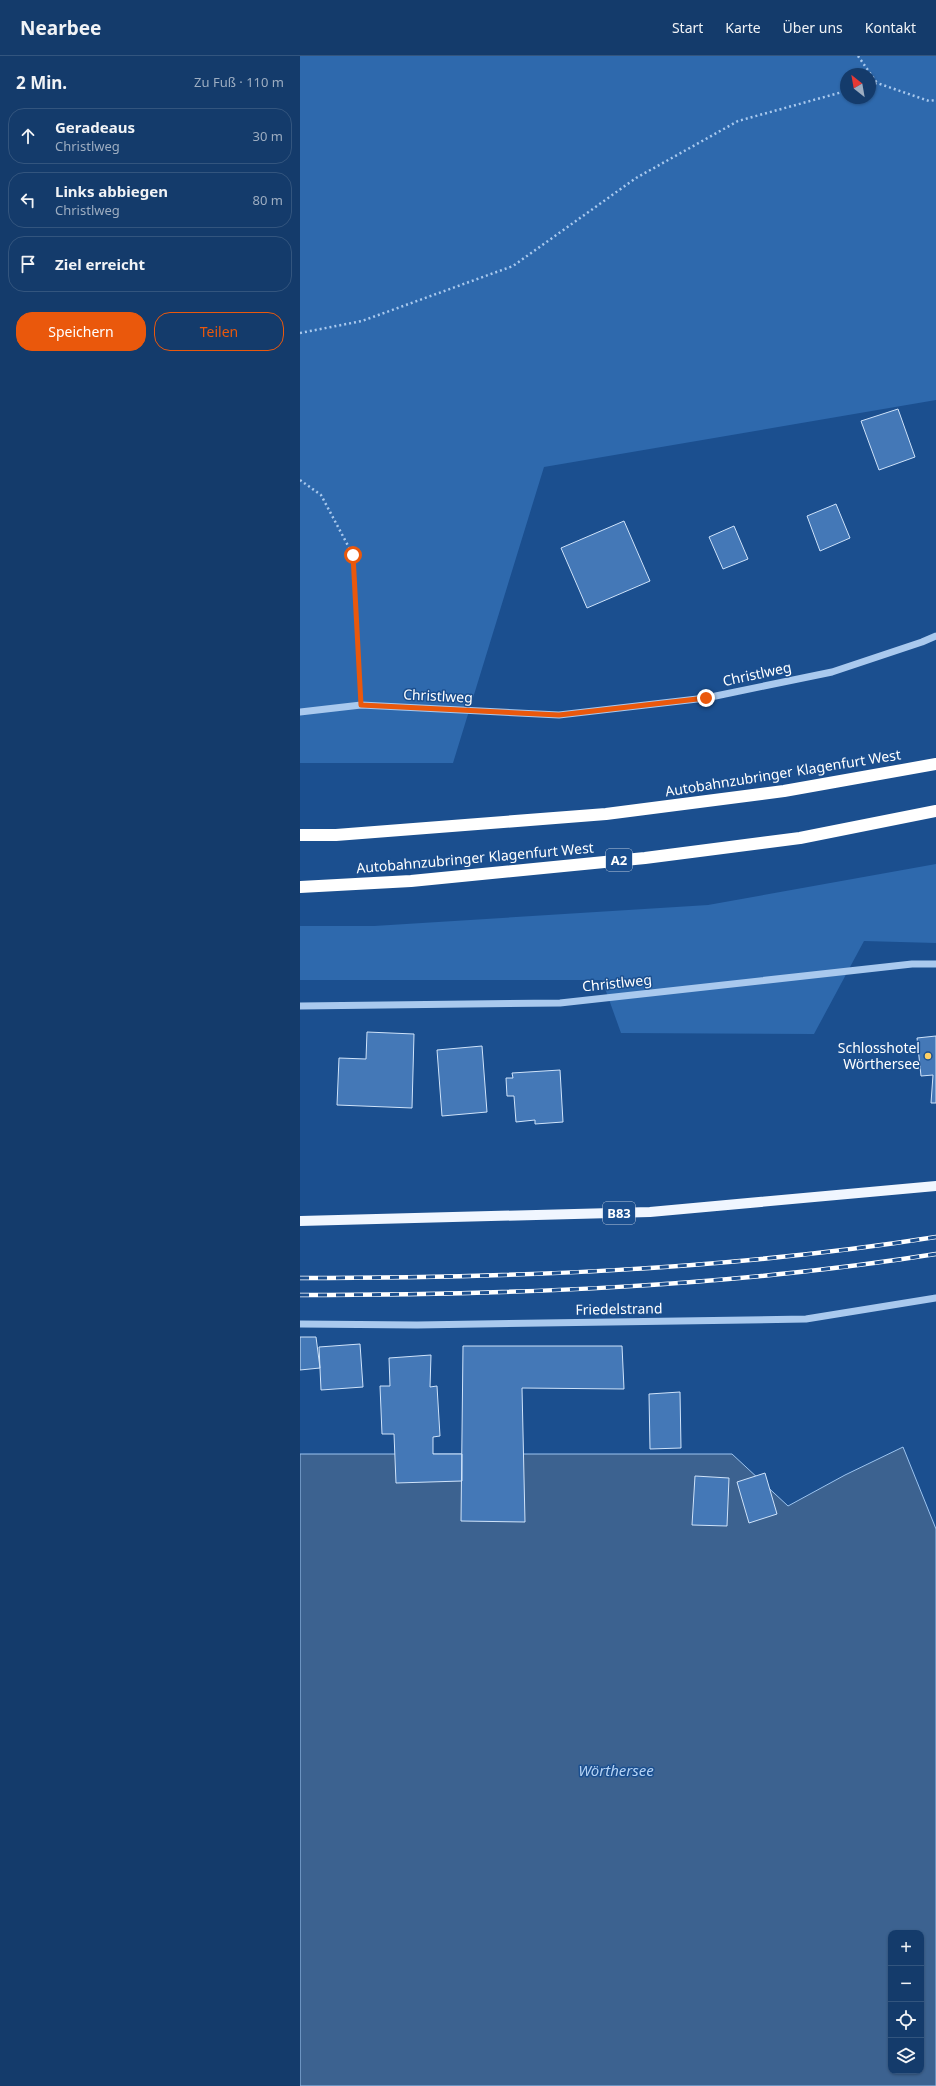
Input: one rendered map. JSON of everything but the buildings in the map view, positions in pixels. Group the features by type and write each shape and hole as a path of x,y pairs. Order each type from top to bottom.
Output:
{"highway":[{"name":"Autobahnzubringer Klagenfurt West","path":"300,835 336,835 606,814 784,791 936,764"},
{"name":"Autobahnzubringer Klagenfurt West","path":"300,887 411,881 645,858 800,838 936,811"}],"main road":[{"name":"B83","path":"300,1221 650,1212 936,1186"}],"street":[{"name":"Christlweg","path":"300,712 361,705 559,715 706,698 832,672 936,636"},
{"name":"Christlweg","path":"300,1006 560,1003 912,964 936,964"},
{"name":"Friedelstrand","path":"300,1324 418,1325 806,1319 936,1298"}],"path":[{"path":"858,56 877,83 929,101 936,100"},
{"path":"300,333 362,321 513,266 636,178 738,121 840,93"},
{"path":"300,480 321,495 353,555 361,705"}],"shaded area":[{"path":"300,56 936,56 936,400 544,467 453,763 300,763"},
{"path":"936,864 936,943 864,941 814,1034 621,1033 602,980 300,980 300,926 374,926 708,905"}],"water":[{"name":"Wörthersee","path":"903,1447 936,1529 936,2086 300,2086 300,1454 732,1454 788,1506 845,1475"}],"railway":[{"path":"300,1278 380,1278 539,1274 619,1270 778,1257 936,1237"},
{"path":"300,1295 460,1293 619,1287 778,1274 936,1254"}],"place":[{"name":"Schlosshotel Wörthersee","path":"928,1056"}],"route":[{"path":"353,555 361,705 559,715 706,698"}]}
